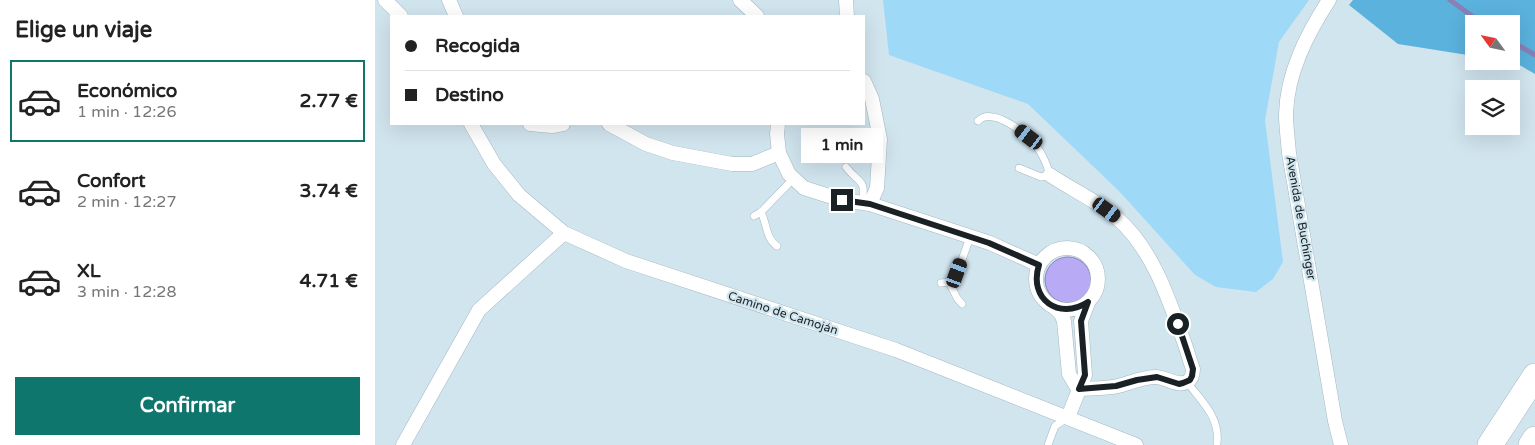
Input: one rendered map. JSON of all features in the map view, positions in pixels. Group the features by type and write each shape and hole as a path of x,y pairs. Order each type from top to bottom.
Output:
{"highway":[{"path":"1490,445 1535,376"},
{"path":"1531,445 1535,439"}],"street":[{"path":"385,0 400,15"},
{"path":"449,0 456,15"},
{"path":"740,0 756,15"},
{"path":"847,0 847,15"},
{"name":"Avenida de Buchinger","path":"1329,0 1313,24 1300,52 1290,84 1286,114 1289,153 1339,444"},
{"path":"865,83 872,99 880,140 877,188 866,203"},
{"name":"Camino de Camoján","path":"472,125 494,164 519,195 564,232 626,261 896,350 1136,445"},
{"path":"541,125 558,125"},
{"path":"611,125 639,141 673,153 732,164 752,164 779,154"},
{"path":"778,125 779,154 789,174 804,188 842,200 866,203 989,243 1039,265"},
{"path":"1050,175 1067,187 1095,202 1118,219 1137,239 1152,264 1193,369 1192,376 1187,382 1179,384 1157,377 1116,386 1079,389"},
{"path":"403,445 479,310 564,232"},
{"path":"1054,307 1072,310 1080,307 1094,296 1098,288 1098,270 1094,262 1081,250 1063,247 1047,254 1039,265 1036,278 1041,296 1061,314 1064,321 1069,374 1079,389"},
{"path":"1068,417 1085,375 1081,321 1088,302"}],"lane":[{"path":"978,122 984,117 992,117 1007,123 1023,133 1037,147 1050,175 1041,177 1019,168"},
{"path":"846,167 863,184 866,203"},
{"path":"777,246 773,244 768,236 766,222 758,214 794,178"},
{"path":"941,283 953,280 970,237"},
{"path":"949,282 962,304"},
{"path":"1187,382 1217,424 1217,443"},
{"path":"1048,445 1055,426 1068,417"}],"shaded area":[{"path":"883,0 1309,0 1279,42 1265,120 1283,262 1273,279 1256,292 1216,287 1195,275 1119,191 1028,104 889,55"},
{"path":"1353,0 1535,0 1535,74 1520,65 1520,15 1465,15 1465,55 1398,44 1349,5"},
{"path":"1068,257 1081,261 1087,267 1091,280 1087,293 1081,299 1068,303 1055,299 1049,293 1045,280 1049,267 1055,261"}],"waterway":[{"path":"1450,0 1471,15"},
{"path":"1520,46 1535,55"}],"route":[{"path":"842,200 870,204 989,243 1039,265 1036,278 1037,287 1041,296 1054,307 1072,310 1088,302 1081,321 1085,375 1079,389 1116,386 1157,377 1179,384 1187,382 1192,376 1193,369 1178,324"}]}
